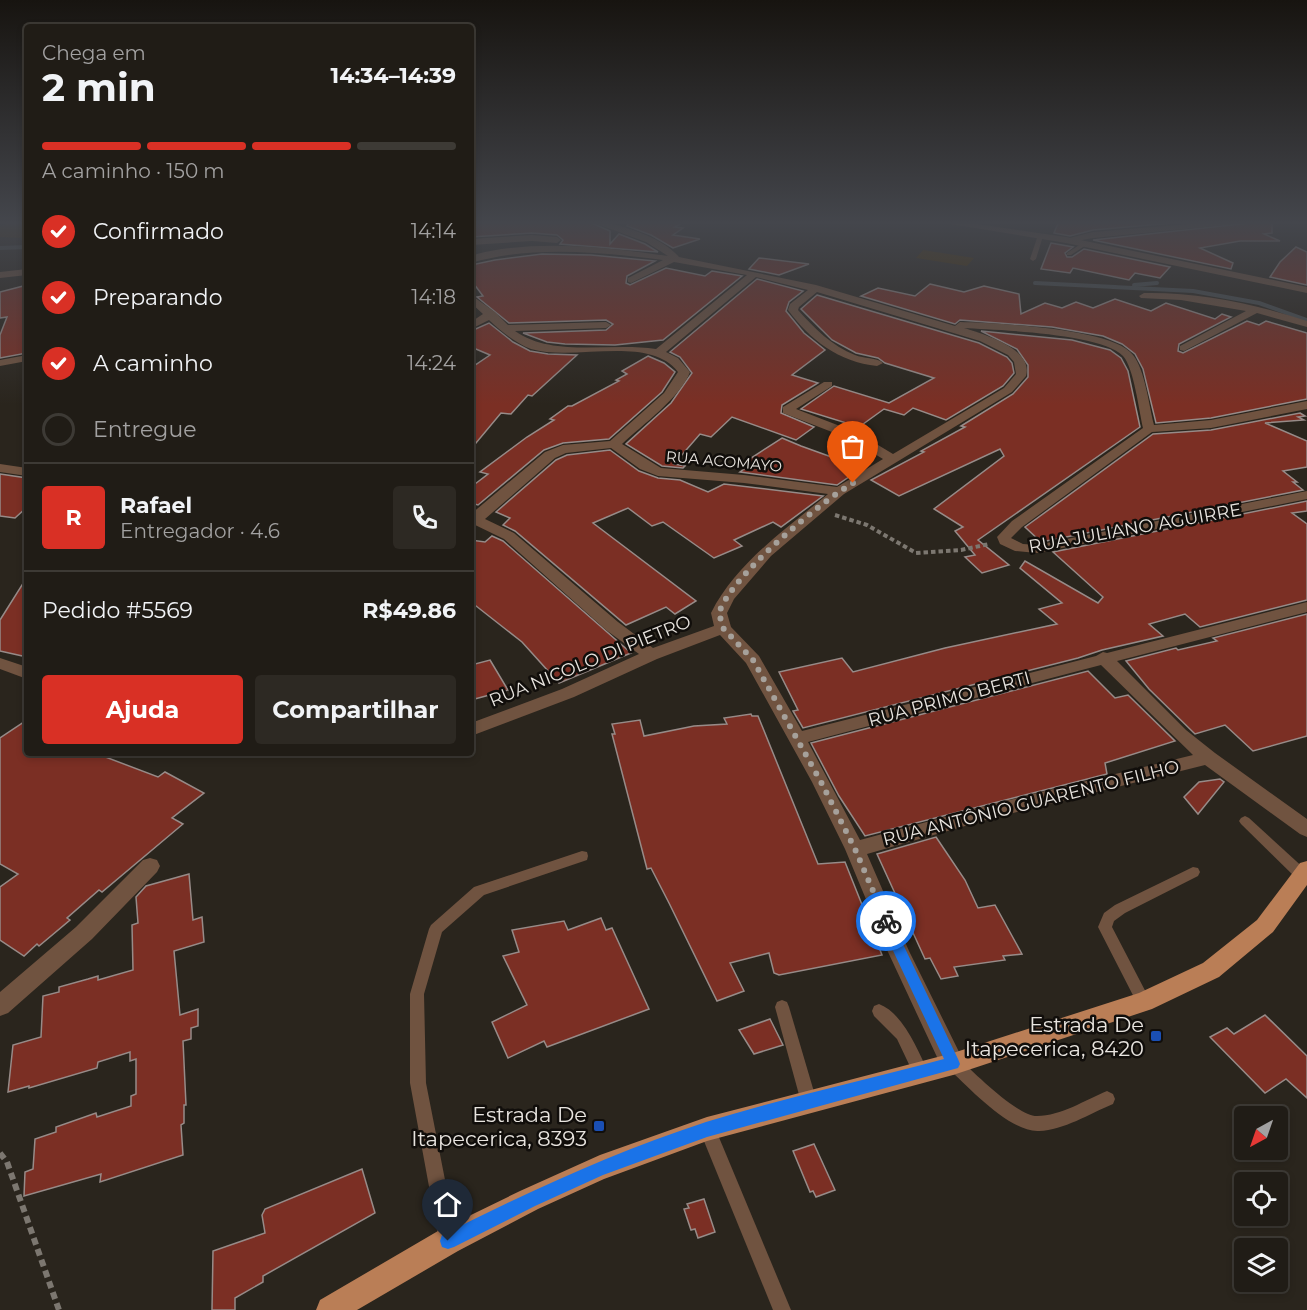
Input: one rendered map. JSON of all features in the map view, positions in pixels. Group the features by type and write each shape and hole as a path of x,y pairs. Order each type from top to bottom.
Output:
{"main road":[{"path":"330,1310 448,1241 529,1200 600,1168 707,1129 953,1064 1144,1002 1211,970 1264,926 1305,872"}],"street":[{"path":"658,353 744,282"},
{"path":"790,282 816,288 994,343 1010,351 1019,361 1022,374 1008,390 990,402 944,426 839,491 766,553 727,597 719,613 723,628 753,660 821,782 855,849 899,952 953,1064"},
{"path":"1269,282 1307,290"},
{"path":"816,288 794,306 793,310 831,345 849,358 878,363"},
{"path":"1144,296 1172,296 1255,310 1307,324"},
{"path":"474,300 507,328 535,347 613,349 658,353 680,364 684,372 668,395 620,440 563,449 550,455 474,518"},
{"path":"1184,348 1255,310"},
{"path":"474,324 491,314"},
{"path":"936,324 970,325 1083,337 1121,349 1130,356 1134,366 1149,429 1211,424 1307,405"},
{"path":"507,328 606,325"},
{"path":"0,363 24,359"},
{"path":"828,384 787,410 854,436 891,458"},
{"name":"RUA JULIANO AGUIRRE","path":"1149,429 1017,524 1004,537 1005,541 1025,549 1037,549 1307,495"},
{"name":"RUA ACOMAYO","path":"620,440 645,466 658,472 744,479 839,491"},
{"path":"0,468 24,471"},
{"path":"474,519 509,536 612,626 651,655"},
{"path":"1307,607 1103,657 1144,701 1208,758 1307,829"},
{"name":"RUA NICOLO DI PIETRO","path":"474,729 568,693 651,655 723,628"},
{"name":"RUA PRIMO BERTI","path":"795,739 935,704 1103,657"},
{"path":"0,663 24,672"},
{"name":"RUA ANTÔNIO GUARENTO FILHO","path":"855,849 993,811 1208,758"},
{"path":"0,1006 84,933 150,866"}],"lane":[{"path":"1245,821 1305,872"},
{"path":"448,1241 418,1083 417,994 436,929 479,891 582,856"},
{"path":"1144,1002 1105,927 1109,917 1120,909 1193,872"},
{"path":"782,1007 809,1102"},
{"path":"879,1011 902,1034 920,1072"},
{"path":"953,1064 1015,1116 1034,1125 1050,1122 1107,1098"},
{"path":"707,1129 782,1310"}],"path":[{"path":"817,509 867,525 916,553 961,550 1005,541"},
{"path":"0,1153 7,1162 59,1310"}],"building":[{"path":"474,282 626,282 630,285 636,282 734,282 663,340 615,345 547,342 523,333 606,330 613,324 606,320 509,323 477,297 483,296"},
{"path":"753,282 769,282 803,291 789,302 786,311 804,333 825,350 792,375 818,383 782,405 781,413 814,427 796,440 732,417 711,437 700,434 674,464 685,466 683,468 662,466 626,444 671,403 692,373 680,357 670,352"},
{"path":"930,284 964,292 984,286 1019,294 1021,314 1045,303 1062,308 1076,302 1093,308 1115,299 1151,311 1166,303 1215,319 1222,314 1231,317 1179,344 1178,351 1183,353 1247,321 1259,325 1266,321 1307,333 1307,399 1211,418 1156,423 1143,369 1135,354 1122,344 1103,336 1052,327 960,320 955,324 861,296 878,288 915,296"},
{"path":"24,286 24,354 0,358 0,335 7,317 0,318 0,292"},
{"path":"817,295 979,343 1007,357 1012,363 1014,373 1003,386 946,420 913,408 904,415 884,409 859,427 801,409 834,386 889,403 934,378 885,363 878,358 856,353 832,340 801,309"},
{"path":"489,323 513,342 530,351 577,355 532,396 528,395 511,414 501,413 474,445 474,366 490,355 474,348 474,330"},
{"path":"981,331 1072,340 1110,350 1121,358 1128,371 1140,427 978,540 1009,565 982,573 965,557 975,555 955,531 963,527 934,509 1004,456 1000,449 899,496 871,480 965,427 961,426 1013,394 1028,377 1028,365 1017,349"},
{"path":"648,356 664,363 675,372 662,392 609,439 563,443 544,450 478,505 474,504 474,485 488,474 480,472 554,420 550,419 568,406 619,381 616,380 627,374 622,371"},
{"path":"1300,413 1305,416 1298,417 1304,420 1265,423 1307,441 1307,467 1283,471 1303,490 1041,542 1025,527 1153,434 1211,430"},
{"path":"782,438 862,468 837,485 740,472 751,464 745,462"},
{"path":"610,450 639,471 658,478 680,480 708,492 724,484 823,496 781,527 773,522 734,540 742,546 714,558 663,522 652,526 628,508 593,523 696,601 675,614 666,607 626,625 515,531 503,525 510,518 496,512 556,460 567,455"},
{"path":"0,474 24,478 24,510 15,518 0,516"},
{"path":"1307,501 1307,511 1292,513 1307,524 1307,600 1200,627 1185,614 1149,624 1163,636 803,728 793,711 798,710 779,672 842,658 853,672 945,648 1057,624 1039,609 1062,603 1020,568 1025,561 1098,603 1103,597 1053,552"},
{"path":"492,536 503,541 631,653 559,683 522,642 474,604 474,540 485,542"},
{"path":"24,582 24,656 0,651 0,620"},
{"path":"1307,614 1307,736 1253,751 1225,725 1195,734 1149,689 1126,661 1176,648 1178,650 1217,641 1213,638"},
{"path":"490,660 508,690 474,699 474,664"},
{"path":"1088,671 1115,698 1128,695 1175,741 1105,763 1107,774 865,836 839,796 811,743"},
{"path":"751,714 758,716 818,864 845,862 882,955 779,975 774,973 769,953 730,963 744,991 717,1001 651,868 647,869 612,734 615,734 612,724 640,720 644,736 694,726 727,724 724,718"},
{"path":"24,722 24,756 103,756 158,777 165,772 204,793 172,818 183,824 102,892 99,890 67,918 70,920 24,956 0,940 0,887 18,874 0,864 0,738"},
{"path":"1220,779 1224,782 1198,814 1184,797 1199,782"},
{"path":"936,837 965,880 978,908 995,905 1022,954 1003,956 1005,960 954,967 958,976 941,979 930,958 925,959 877,854"},
{"path":"189,874 193,920 202,917 204,942 174,951 180,1015 198,1009 198,1026 191,1028 191,1039 183,1041 186,1105 184,1105 184,1123 181,1125 183,1155 100,1182 101,1174 24,1196 25,1172 33,1169 35,1139 56,1132 56,1127 96,1113 97,1117 131,1106 131,1096 136,1094 136,1059 130,1061 130,1052 98,1062 97,1068 8,1092 13,1045 41,1037 43,996 59,992 59,987 98,976 98,980 133,970 132,925 138,923 136,897 146,886"},
{"path":"601,918 606,930 612,928 649,1009 547,1047 544,1041 508,1058 492,1022 527,1005 503,956 519,952 512,930 564,921 568,930"},
{"path":"1265,1015 1307,1056 1307,1098 1286,1079 1265,1093 1210,1037 1227,1028 1234,1034"},
{"path":"770,1019 783,1045 754,1054 739,1030"},
{"path":"814,1144 835,1190 816,1197 813,1191 810,1192 793,1151"},
{"path":"362,1169 375,1213 263,1276 263,1282 235,1298 235,1310 212,1310 213,1251 265,1233 262,1215 265,1209"},
{"path":"704,1199 715,1232 698,1238 695,1229 691,1230 684,1209 689,1208 687,1204"}],"waterway":[{"path":"1035,283 1115,287"},
{"path":"1134,285 1157,283"},
{"path":"1113,287 1193,291 1259,303 1307,320"}],"way so far":[{"path":"853,483 839,491 781,539 746,573 721,605 719,613 723,628 753,660 821,782 855,849 886,921"}],"place":[{"name":"Estrada De Itapecerica, 8420","path":"1156,1036"},
{"name":"Estrada De Itapecerica, 8393","path":"599,1126"}],"route":[{"path":"448,1241 529,1200 600,1168 707,1129 953,1064 886,921"}]}
